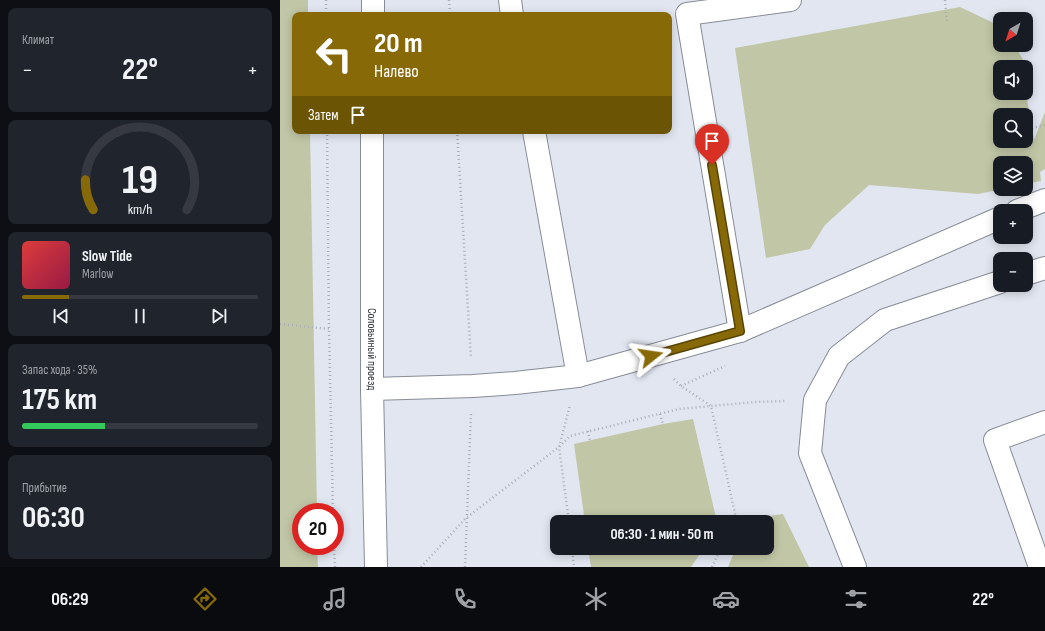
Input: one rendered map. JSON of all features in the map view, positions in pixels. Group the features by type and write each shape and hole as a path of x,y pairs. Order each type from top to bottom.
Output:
{"street":[{"path":"373,0 373,12"},
{"path":"510,0 512,12"},
{"path":"740,331 687,14 790,0"},
{"name":"Соловьиный проезд","path":"372,134 372,389 376,567"},
{"path":"535,134 578,376"},
{"path":"1033,205 1045,200"},
{"path":"372,389 473,386 578,376 740,331 993,221"},
{"path":"1033,272 1045,268"},
{"path":"855,567 810,453 815,400 839,356 885,320 993,284"},
{"path":"1040,567 995,440 1045,422"}],"path":[{"path":"326,0 326,12"},
{"path":"450,0 450,12"},
{"path":"945,0 947,22"},
{"path":"1033,128 1045,125"},
{"path":"327,134 328,328 333,503"},
{"path":"457,134 473,386 465,567"},
{"path":"280,324 328,328"},
{"path":"651,356 680,386 711,406 735,515"},
{"path":"568,515 559,447 578,376"},
{"path":"421,567 466,518 559,447 570,436 679,409 755,402 815,400"},
{"path":"660,414 663,424"},
{"path":"588,432 590,441"},
{"path":"334,555 335,567"},
{"path":"573,555 574,567"},
{"path":"712,567 718,555"}],"green space":[{"path":"280,0 308,0 308,12 292,12 292,134 310,134 317,503 292,503 292,555 317,555 318,567 280,567"},
{"path":"960,7 993,23 993,52 1018,52 1023,60 993,60 993,100 1027,100 1029,108 993,108 993,148 1033,148 1033,134 1034,140 1045,112 1045,169 1040,172 1041,181 1033,183 1033,156 993,156 993,191 978,194 869,185 825,225 810,249 766,258 735,48"},
{"path":"693,419 715,515 584,515 574,444 663,424"},
{"path":"783,514 809,567 728,567 733,555 774,555 774,515"},
{"path":"589,555 699,555 691,567 591,567"}],"route":[{"path":"651,356 740,331 712,165"}]}
